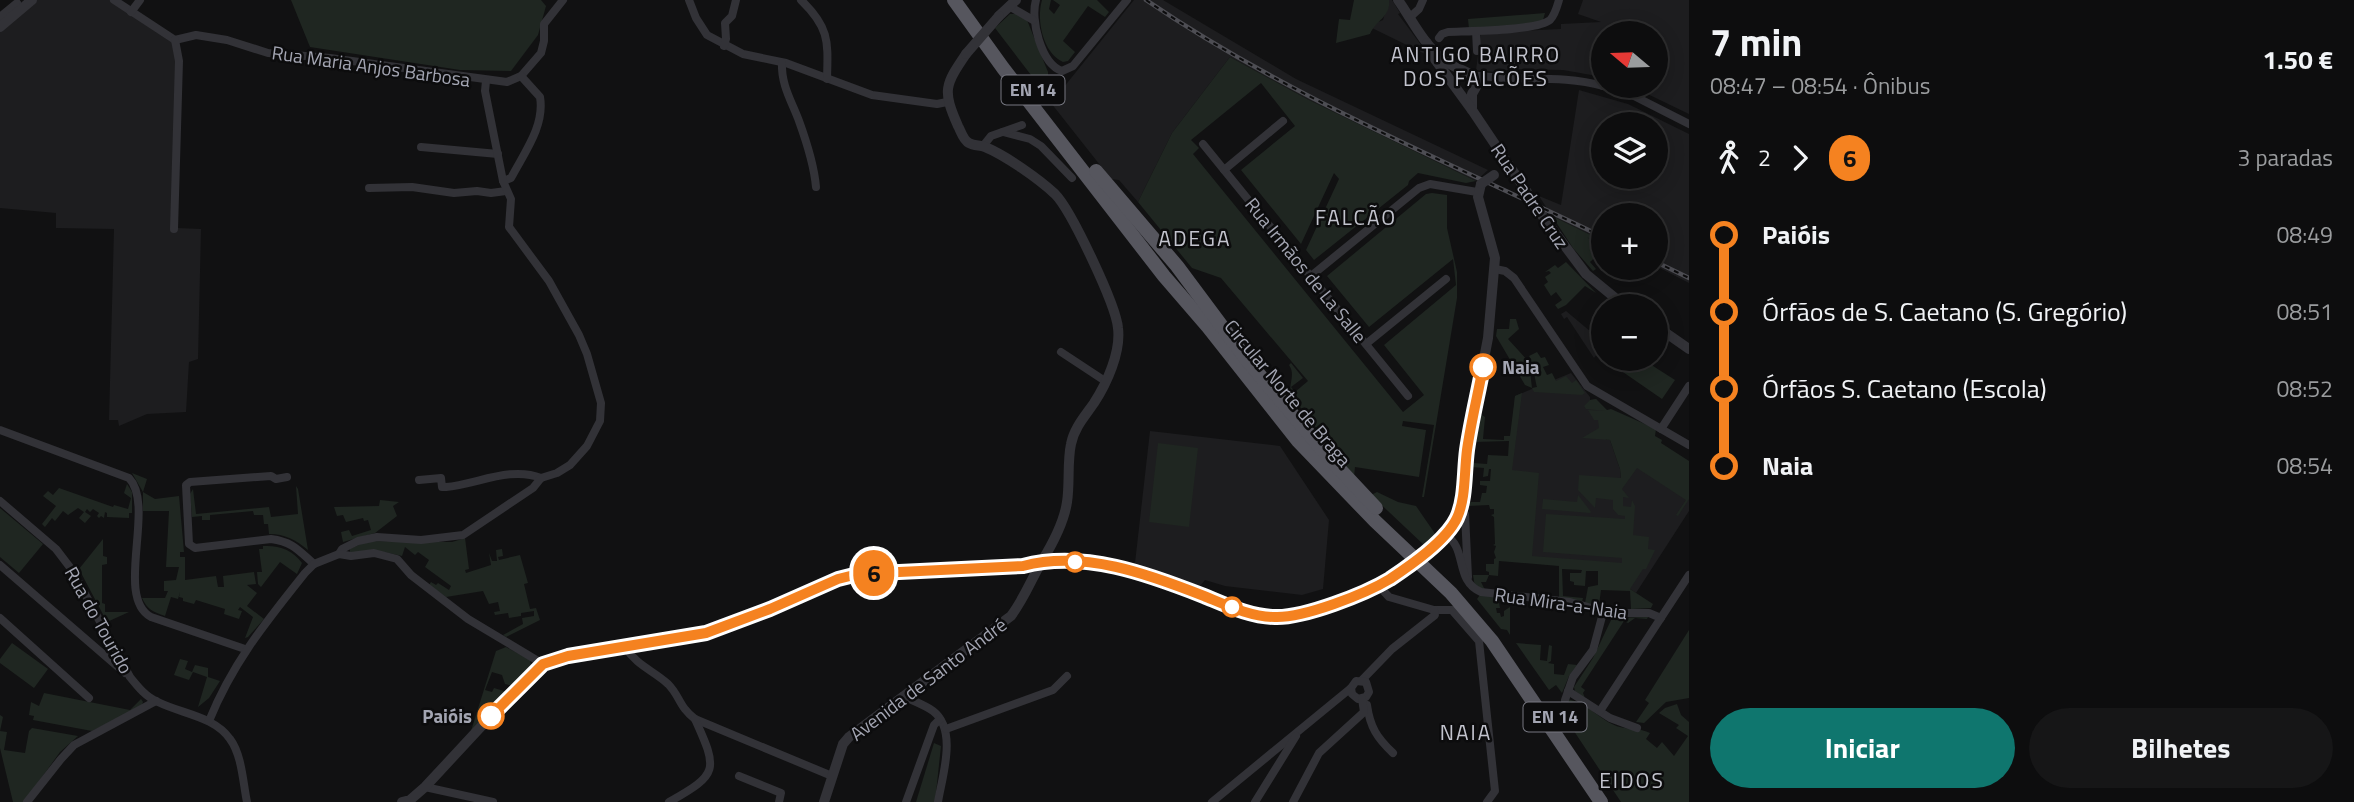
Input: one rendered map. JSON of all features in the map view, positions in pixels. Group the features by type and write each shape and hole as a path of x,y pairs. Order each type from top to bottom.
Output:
{"highway":[{"name":"Circular Norte de Braga","path":"954,0 1003,68 1164,276 1298,441 1368,514 1451,593 1485,632 1601,802"},
{"name":"Circular Norte de Braga","path":"966,0 1102,178 1177,266 1228,337 1331,460 1385,517 1461,590 1497,632 1612,802"}],"street":[{"path":"0,17 18,4 32,0"},
{"path":"114,0 175,40 179,61 174,229"},
{"path":"131,12 140,0"},
{"path":"369,188 412,187 454,193 491,193 505,186 538,126 541,114 540,97 522,76 541,53 544,24 563,0"},
{"path":"690,0 706,35 724,46 872,95 937,104 947,102 948,84 966,54 1013,3 1033,20 1050,63 1057,70 1067,70 1127,0"},
{"path":"724,46 725,23 732,16 736,0"},
{"path":"801,0 817,16 826,36 827,79"},
{"path":"1033,20 1036,0"},
{"path":"1439,38 1448,32 1528,27 1546,23 1553,16 1559,0"},
{"path":"1398,1 1427,43 1444,61 1468,74 1498,79 1563,79 1591,84"},
{"path":"1409,18 1422,3"},
{"path":"0,27 18,4"},
{"path":"1476,31 1477,51"},
{"name":"Rua Maria Anjos Barbosa","path":"175,40 197,35 227,40 268,53 330,58 486,81 507,82 522,76"},
{"path":"1427,43 1434,58 1466,90"},
{"path":"782,63 785,88 806,141 817,187"},
{"path":"1466,90 1457,78 1468,74"},
{"name":"Rua Padre Cruz","path":"1468,74 1477,83 1466,90 1472,110 1538,210 1586,274 1610,294"},
{"path":"1466,90 1498,79"},
{"path":"339,554 342,549 358,541 377,537 421,540 463,535 533,488 541,478 557,473 570,464 587,446 600,421 601,403 579,335 549,281 509,227 511,199 505,186 498,154 485,91 486,81"},
{"path":"1638,98 1689,124"},
{"name":"Avenida de Santo André","path":"824,802 843,744 849,737 1011,616 1025,598 1055,539 1068,502 1070,447 1074,432 1096,399 1116,352 1119,331 1117,316 1075,226 1058,197 1044,183 983,146 970,144 964,139 947,102"},
{"path":"1224,170 1283,121"},
{"path":"983,146 991,136 1022,125"},
{"path":"1003,132 1030,139 1041,146 1072,178"},
{"name":"Rua Irmãos de La Salle","path":"1203,144 1408,396"},
{"path":"421,147 498,154"},
{"path":"1495,174 1500,153"},
{"path":"1311,276 1419,188 1430,184 1479,188 1495,174 1513,172"},
{"path":"407,801 425,787 516,688 543,664 568,656 706,633 838,579 858,574 1023,566 1042,561 1091,563 1154,576 1231,607 1272,618 1296,616 1379,586 1400,573 1441,539 1454,524 1460,510 1467,447 1488,338 1495,269 1493,248 1479,188"},
{"path":"1495,269 1505,271 1514,278 1587,386 1689,445"},
{"path":"1366,344 1446,279"},
{"path":"1668,335 1689,349"},
{"path":"1061,352 1105,381"},
{"path":"1661,429 1689,386"},
{"path":"0,430 129,478 137,492 135,593 140,610 151,617 245,649"},
{"path":"419,480 442,478 442,487 446,487 526,473 541,478"},
{"path":"287,477 190,482 186,485 189,544 195,548 271,539 294,545 314,564"},
{"name":"Rua do Tourido","path":"0,501 56,549 72,570 130,677 143,692 156,701 209,721"},
{"name":"Rua Mira-a-Naia","path":"1460,510 1465,514 1468,577 1471,586 1481,592 1570,602 1603,613 1649,613 1661,618"},
{"name":"Rua Mira-a-Naia","path":"1441,539 1454,540 1461,568 1468,577"},
{"path":"247,802 237,755 230,739 209,721 222,690 245,649 314,564 339,554 351,556 374,553 397,559 411,576 468,619 543,664"},
{"path":"0,565 93,648 130,677"},
{"path":"1600,711 1689,575"},
{"path":"1379,586 1389,597 1434,610 1452,610 1479,641 1495,791 1487,802"},
{"path":"1212,802 1351,688 1356,681 1362,680 1392,649 1435,615 1434,610"},
{"path":"1603,613 1593,650 1573,677 1566,696 1637,728"},
{"path":"0,618 89,698"},
{"path":"93,648 107,636"},
{"path":"626,648 630,656 668,684 680,706 695,719 832,776"},
{"path":"946,729 1053,690 1067,677"},
{"path":"1293,802 1319,753 1364,712 1364,698 1369,688 1362,680"},
{"path":"1351,688 1354,697 1364,698"},
{"path":"903,696 934,712 946,729 938,802"},
{"path":"1364,698 1371,726 1378,739 1393,753"},
{"path":"27,802 74,744 156,701"},
{"path":"670,802 690,790 711,771 712,762 695,719"},
{"path":"906,802 934,725 940,719"},
{"path":"1255,802 1300,729"},
{"path":"739,776 785,794 779,802"},
{"path":"425,787 493,802"}],"shaded area":[{"path":"32,0 114,0 175,40 177,228 201,229 198,359 189,362 186,412 147,414 119,426 118,420 109,420 114,229 56,228 56,213 0,208 0,27"},
{"path":"291,0 541,0 546,6 538,35 511,71 460,70 310,47"},
{"path":"1042,0 1051,0 1049,9 1054,14 1060,5 1053,0 1097,0 1109,12 1105,17 1088,6 1063,41 1075,52 1068,61 1063,62 1056,58 1046,44 1040,17"},
{"path":"1134,0 1163,0 1296,79 1488,170 1476,181 1307,99 1230,57 1172,133 1138,202 1119,180 1111,179 1051,103"},
{"path":"1354,0 1389,0 1388,11 1370,34 1336,43 1339,19 1350,20"},
{"path":"1389,0 1392,0 1400,13 1398,14 1427,53 1372,28 1383,20"},
{"path":"1583,0 1689,0 1689,114 1656,98 1668,98 1668,21 1598,21 1578,14"},
{"path":"1545,13 1543,20 1536,23 1469,29 1468,19"},
{"path":"1010,14 1027,20 1048,72 1048,83 1044,92 995,28"},
{"path":"1591,22 1591,75 1563,70 1476,70 1481,33 1561,29 1561,24"},
{"path":"1230,57 1307,99 1476,181 1466,183 1418,173 1408,185 1314,260 1306,250 1339,179 1334,173 1301,244 1241,170 1295,126 1261,83 1191,140 1199,148 1193,154 1403,412 1424,395 1384,345 1456,285 1453,259 1369,327 1327,276 1426,194 1447,195 1447,228 1457,272 1457,298 1424,497 1434,425 1403,421 1402,426 1426,430 1419,477 1355,467 1354,477 1294,399 1294,393 1291,394 1290,387 1292,372 1289,365 1291,363 1303,378 1291,387 1295,392 1308,381 1221,278 1192,268 1138,202 1172,133"},
{"path":"1579,90 1591,93 1591,98 1607,98 1644,112 1591,112 1591,189 1668,189 1668,124 1689,134 1689,283 1668,272 1668,203 1591,203 1591,235 1552,216 1539,196 1561,205"},
{"path":"1552,216 1591,235 1591,240 1587,237 1591,240 1591,269 1573,248"},
{"path":"1566,262 1596,293 1585,286 1566,305 1558,309 1555,305 1562,300 1556,292 1551,296 1544,285 1548,282 1545,277 1551,273 1545,272"},
{"path":"1566,311 1591,332 1591,353 1567,317 1564,319 1561,314"},
{"path":"1510,319 1516,319 1519,329 1508,339 1529,362 1532,388 1525,385 1496,336 1497,329 1509,329"},
{"path":"1537,352 1541,358 1545,357 1549,365 1543,367 1547,375 1552,373 1556,381 1566,376 1572,383 1576,380 1585,393 1534,392 1532,388 1537,387 1529,356"},
{"path":"1621,371 1661,371 1675,380 1662,399"},
{"path":"1571,373 1590,400 1596,399 1607,411 1601,417 1606,440 1610,440 1620,469 1622,488 1645,455 1689,484 1689,511 1636,593 1630,589 1629,572 1499,560 1515,396"},
{"path":"1522,393 1512,470 1539,473 1532,556 1622,563 1622,558 1543,552 1546,514 1625,519 1625,516 1618,515 1613,509 1613,500 1596,498 1595,508 1578,490 1579,475 1621,478 1610,440 1582,438 1599,428 1598,420 1594,420 1588,410 1606,411 1586,409 1584,406 1590,400 1596,399 1607,410 1611,409 1656,429 1655,436 1662,440 1661,443 1689,461 1689,499 1678,516 1676,515 1686,500 1637,468 1622,489 1629,498 1623,497 1623,506 1631,507 1632,500 1635,506 1633,535 1649,537 1648,549 1655,550 1646,569 1643,569 1630,589 1653,604 1651,608 1631,609 1630,591 1601,590 1599,605 1585,603 1588,587 1598,585 1598,571 1586,571 1585,586 1574,585 1574,582 1570,581 1570,573 1581,573 1582,570 1562,569 1563,596 1583,598 1582,602 1559,597 1559,566 1499,561 1498,576 1489,575 1486,564 1494,564 1496,558 1496,546 1493,545 1494,517 1491,515 1494,514 1494,509 1490,509 1489,505 1468,506 1467,502 1480,502 1487,486 1480,485 1480,481 1490,481 1491,469 1488,476 1483,477 1484,468 1471,467 1473,463 1487,464 1488,455 1508,456 1509,441 1474,442 1480,414 1485,417 1483,439 1504,440 1504,436 1510,436 1515,396"},
{"path":"1150,431 1280,446 1329,520 1323,589 1302,595 1225,586 1205,580 1200,586 1135,563"},
{"path":"1158,443 1198,448 1189,527 1149,522"},
{"path":"132,473 147,479 143,492"},
{"path":"127,484 132,492 132,513 129,513 129,518 107,517 105,512 104,518 99,518 99,513 87,509 85,512 91,516 85,523 79,518 84,512 78,508 68,515 63,511 55,521 52,518 45,527 42,524 56,506 43,496 48,491 53,495 59,488 113,507 114,505 128,509 131,498 124,493"},
{"path":"296,486 308,550 290,538 269,534 263,515 254,515 253,511 210,515 210,520 202,520 202,516 192,517 190,494 193,489 196,514 269,507 271,517 298,514"},
{"path":"143,492 155,499 179,496 184,552 180,552 180,557 185,557 185,580 216,576 218,587 224,587 223,576 254,572 256,584 247,585 257,593 247,606 264,619 248,637 245,638 253,617 240,607 238,610 242,611 239,619 224,614 225,609 196,600 194,604 183,601 183,598 179,597 180,592 178,599 171,597 165,616 146,605 142,598 165,598 168,591 164,591 164,581 176,580 179,567 166,567 169,511 143,511"},
{"path":"1377,492 1398,502 1416,506 1436,535 1424,545 1371,495"},
{"path":"1578,495 1590,513 1542,509 1543,499 1577,502"},
{"path":"380,500 399,502 393,506 397,516 375,533 343,542 341,532 349,530 352,536 371,530 368,520 364,521 363,518 346,522 343,515 337,516 334,507 379,506"},
{"path":"0,508 43,544 19,573 0,557"},
{"path":"465,538 469,569 465,570 466,573 491,565 489,553 492,561 497,561 496,550 502,549 503,556 498,557 499,560 520,555 528,583 524,584 530,609 536,608 540,620 506,637 503,635 523,624 522,618 534,616 534,611 509,618 508,613 495,615 494,612 500,611 498,602 489,604 483,591 446,597 429,585 431,582 436,585 438,583 449,590 451,586 425,567 429,560 418,552 415,555 405,547 402,556 384,552 350,554 350,549 367,541 452,542"},
{"path":"103,539 103,556 107,557 107,564 102,565 102,603 105,604 105,612 129,612 107,622 79,569"},
{"path":"263,546 275,546 294,555 302,563 297,574 280,562 261,587 258,584 257,572 262,572 259,549 263,549"},
{"path":"1473,575 1489,575 1486,582 1481,582 1485,590 1475,587"},
{"path":"1480,595 1498,597 1500,608 1496,608 1501,617 1510,607 1510,635 1507,630 1501,629 1477,599"},
{"path":"1648,617 1635,618 1628,623 1624,621 1581,687 1585,690 1585,698 1575,691 1574,687 1593,658 1612,618"},
{"path":"1689,630 1689,698 1666,702 1644,723 1636,722 1649,703 1645,700"},
{"path":"12,643 48,669 34,688 0,663"},
{"path":"1516,643 1541,645 1540,660 1547,661 1549,645 1552,646 1551,661 1548,663 1554,664 1554,674 1564,675 1568,664 1577,665 1562,693 1556,685 1549,690"},
{"path":"506,647 530,660 531,665 513,686 505,684 502,675 492,672 485,690 492,692 494,688 504,691 504,695 471,731 496,651"},
{"path":"180,659 188,661 185,669 192,672 195,665 208,668 208,677 220,681 209,698 198,707 207,677 193,672 189,680 174,675"},
{"path":"44,693 130,710 141,699 143,702 141,707 92,731 33,720 34,716 29,715 31,702 39,706"},
{"path":"1562,699 1576,701 1617,726 1650,733 1646,739 1657,748 1662,742 1674,756 1688,736 1676,728 1679,725 1659,713 1677,704 1681,715 1689,722 1689,802 1621,802 1566,719 1562,710 1566,706"},
{"path":"32,728 78,736 60,752 24,802 13,802 0,748 0,731 7,732 4,750 25,753"},
{"path":"934,743 941,746 935,802 916,802"}],"railway":[{"path":"1146,0 1200,35 1312,98 1591,231"},
{"path":"1668,268 1689,278"}],"bus line":[{"name":"6","path":"491,716 516,688 543,664 568,656 706,633 838,579 858,574 1023,566 1042,561 1091,563 1154,576 1248,613 1272,618 1296,616 1379,586 1400,573 1451,529 1462,503 1467,447 1483,367"}],"place":[{"name":"Naia","path":"1483,367"},
{"name":"Paióis","path":"491,716"}],"district":[{"name":"ANTIGO BAIRRO DOS FALCÕES","path":"1476,67"},
{"name":"FALCÃO","path":"1356,218"},
{"name":"ADEGA","path":"1195,239"},
{"name":"NAIA","path":"1466,733"},
{"name":"EIDOS","path":"1632,781"}]}
